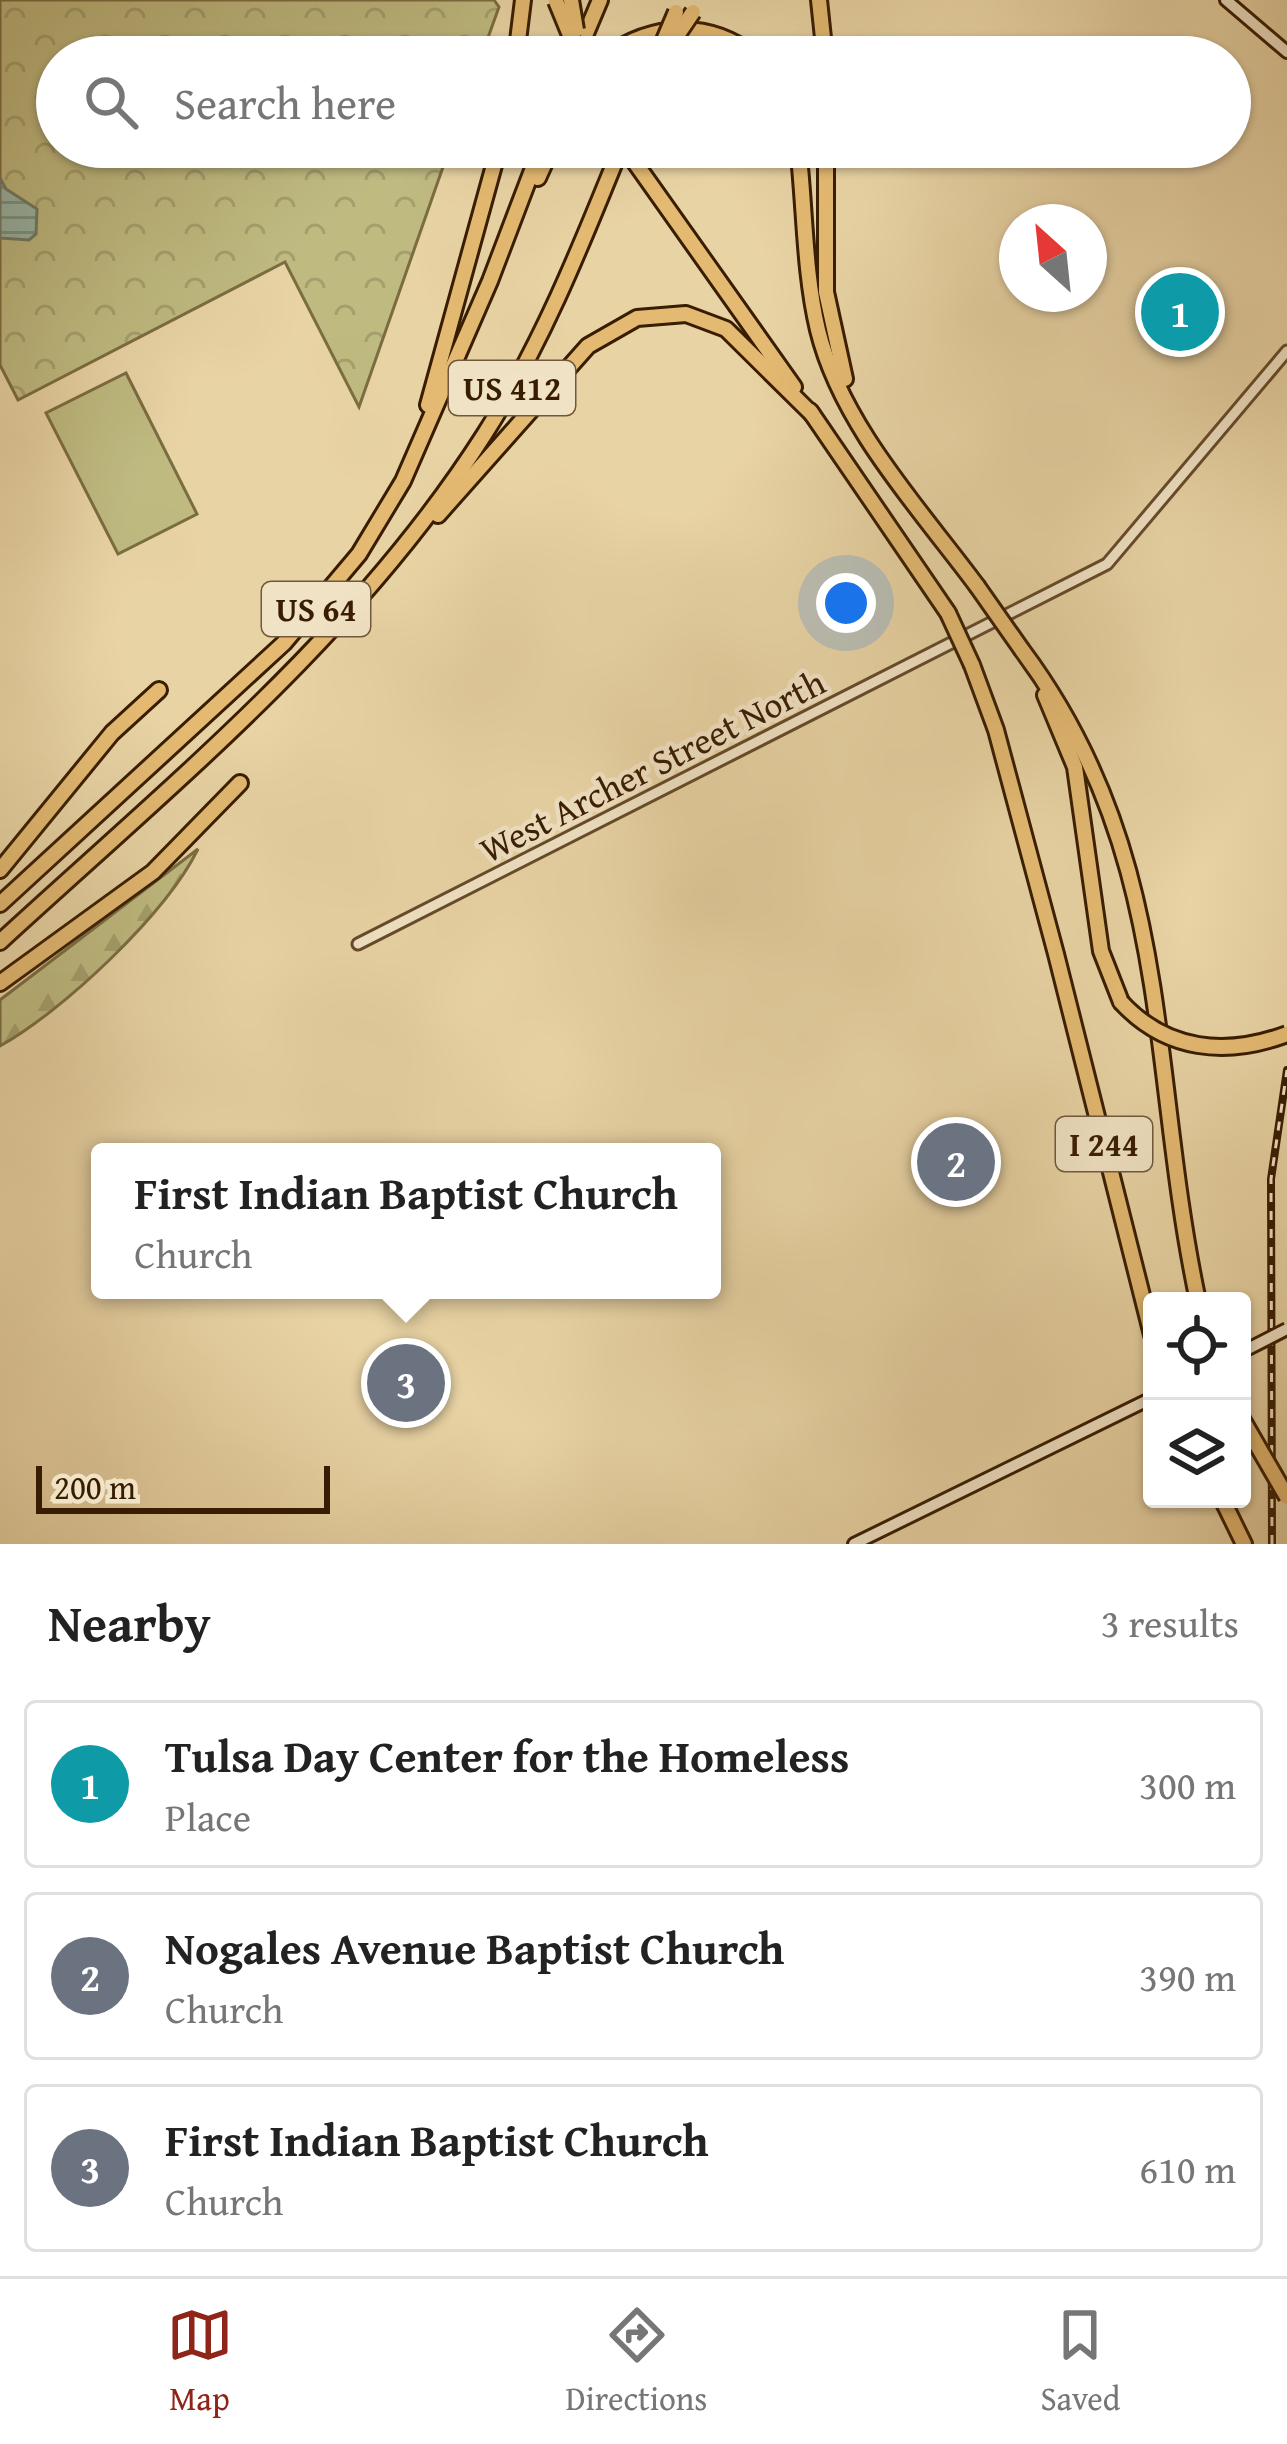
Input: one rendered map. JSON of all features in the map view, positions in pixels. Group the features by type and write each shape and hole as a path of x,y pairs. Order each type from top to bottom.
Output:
{"highway":[{"path":"519,36 523,0"},
{"path":"556,0 571,36"},
{"path":"571,0 576,36"},
{"path":"587,36 600,0"},
{"path":"819,0 823,36"},
{"path":"827,36 830,0"},
{"path":"669,36 678,6"},
{"path":"675,36 698,6"},
{"path":"646,36 676,29 716,36"},
{"path":"411,462 493,168"},
{"path":"490,281 533,168"},
{"name":"US 64","path":"0,904 223,700 328,594 374,531 411,462 542,168"},
{"name":"US 412","path":"381,575 466,461 521,371 566,283 613,168"},
{"name":"I 244","path":"638,168 861,482 948,613 972,665 996,730 1143,1299"},
{"path":"800,168 819,331 830,366 860,421"},
{"name":"I 244","path":"826,168 828,309 860,421 1033,665 1087,753 1135,883 1197,1292"},
{"name":"US 64","path":"0,942 241,721 608,331 662,314 715,324 734,335 812,414"},
{"path":"1033,665 1075,767 1100,951 1121,1002 1161,1035 1192,1045 1242,1046 1287,1034"},
{"path":"0,870 112,733 159,690"},
{"path":"0,983 153,872 240,783"},
{"path":"1251,1435 1287,1497"},
{"path":"1226,1508 1244,1544"}],"main road":[{"path":"1226,0 1287,52"},
{"path":"1251,1347 1287,1329"},
{"path":"854,1544 1148,1400"}],"street":[{"name":"West Archer Street North","path":"358,944 1107,565 1287,351"}],"green space":[{"path":"0,0 494,0 499,7 489,36 36,36 36,168 443,168 359,407 285,262 18,400 0,365"},
{"path":"126,373 197,514 118,554 46,413"},
{"path":"198,849 162,902 111,959 53,1010 0,1046 0,1000"}],"shaded area":[{"path":"0,178 6,189 37,209 36,234 29,240 0,238"}],"railway":[{"path":"1272,1544 1271,1179 1287,1070"}],"place":[{"name":"Tulsa Day Center for the Homeless","path":"1180,312"},
{"name":"Nogales Avenue Baptist Church","path":"956,1162"},
{"name":"First Indian Baptist Church","path":"406,1383"}]}
